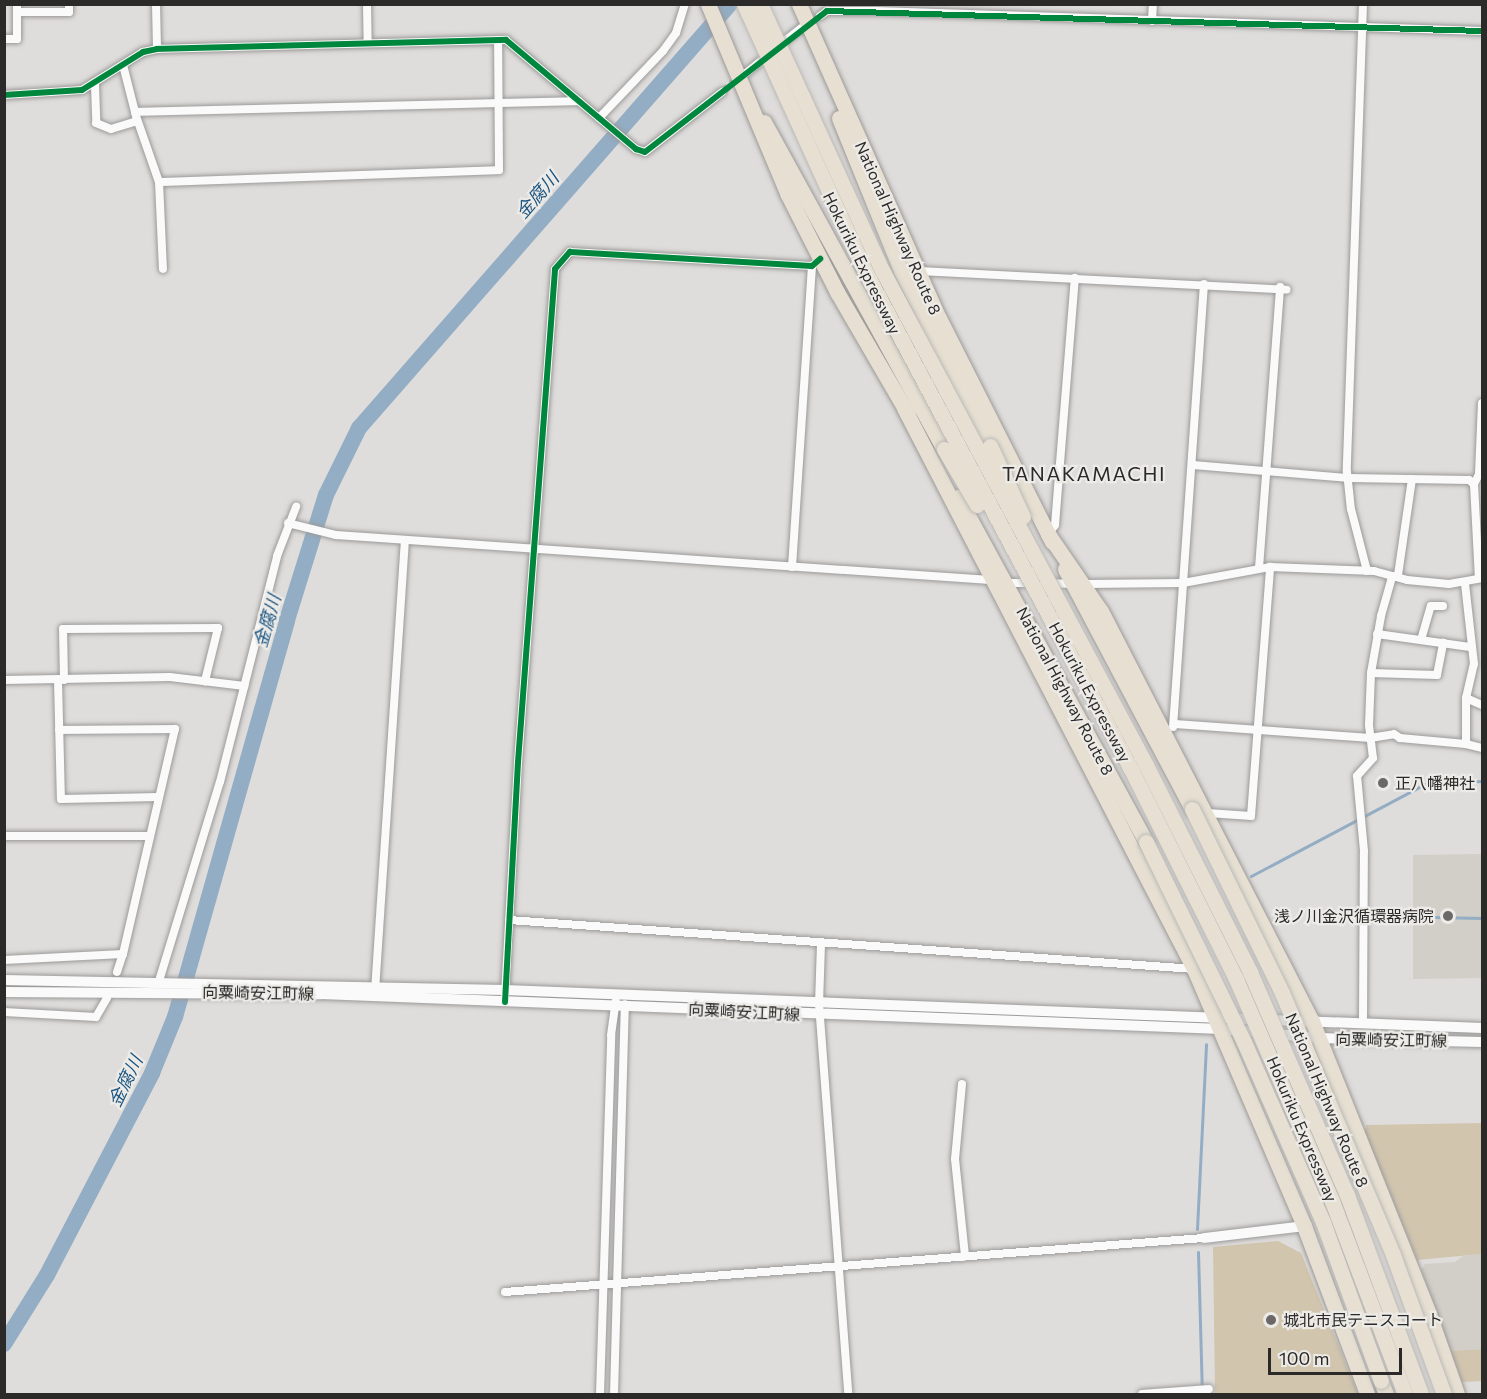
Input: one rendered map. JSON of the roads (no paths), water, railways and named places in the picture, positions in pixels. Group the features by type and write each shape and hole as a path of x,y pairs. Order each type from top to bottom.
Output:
{"highway":[{"name":"National Highway Route 8","path":"708,4 725,50 816,262 1007,583 1146,842 1244,1042 1323,1222 1383,1388"},
{"name":"Hokuriku Expressway","path":"744,4 867,275 1188,881 1287,1090 1405,1395"},
{"name":"Hokuriku Expressway","path":"760,4 882,270 1114,704 1240,952 1300,1084 1382,1284 1421,1395"},
{"name":"National Highway Route 8","path":"799,4 917,271 1048,534 1079,584 1282,993 1394,1255 1444,1395"},
{"path":"799,4 851,152 913,295 1114,704"},
{"path":"745,95 777,141 877,329 1077,669"},
{"path":"904,408 990,580 1194,969 1304,1226 1367,1395"},
{"path":"1079,584 1171,729 1208,813 1312,1021 1422,1295 1457,1395"}],"main road":[{"name":"向粟崎安江町線","path":"4,980 375,991 505,990 1219,1024 1318,1038 1482,1042"},
{"name":"向粟崎安江町線","path":"4,992 157,986"},
{"name":"向粟崎安江町線","path":"375,991 505,1002 822,1016 1219,1024 1312,1021 1482,1028"},
{"path":"1204,1238 1304,1226"}],"street":[{"path":"4,39 17,39 17,8 69,12 69,4"},
{"path":"156,4 157,48"},
{"path":"367,4 368,43"},
{"path":"600,119 663,51 676,33 685,4"},
{"path":"1152,21 1154,4"},
{"path":"1363,4 1349,478 1351,509 1367,571"},
{"path":"820,16 827,11 876,11 1482,31"},
{"path":"746,73 801,28"},
{"path":"4,95 82,90 95,85 143,52 157,48 506,40 636,149 645,152 722,92"},
{"path":"159,182 499,170 498,41"},
{"path":"123,65 135,112 159,182 164,269"},
{"path":"95,85 96,123 111,129 138,121"},
{"path":"135,112 498,105 579,101"},
{"path":"505,1002 534,549 555,269 570,252 816,262 792,567"},
{"path":"917,271 1283,289 1259,568"},
{"path":"1048,534 1055,525 1074,278"},
{"path":"1204,284 1193,465 1171,729 1258,730 1370,738 1394,734 1400,738 1466,744 1482,748"},
{"path":"1007,583 1183,583 1270,567 1367,571 1392,577 1465,584 1481,578 1474,484 1479,474 1482,404"},
{"path":"1193,465 1349,478 1469,480 1474,484"},
{"path":"1392,577 1398,575 1412,479"},
{"path":"157,986 220,782 244,686 296,507"},
{"path":"291,523 336,535 990,580"},
{"path":"375,991 405,540"},
{"path":"1208,813 1251,816 1270,567"},
{"path":"1363,1022 1362,818 1357,776 1372,758 1371,673 1377,634 1392,577"},
{"path":"1465,584 1470,646 1474,664 1466,698 1466,744"},
{"path":"1421,640 1431,606 1443,606"},
{"path":"159,797 61,799 59,730 63,628 218,628 205,681"},
{"path":"1377,634 1470,646"},
{"path":"1371,673 1437,675 1443,643"},
{"path":"4,680 170,677 244,686"},
{"path":"1466,698 1482,705"},
{"path":"59,730 175,729 117,972"},
{"path":"4,836 150,836"},
{"path":"509,920 1194,969"},
{"path":"821,944 819,1004 822,1016 848,1395"},
{"path":"4,960 123,954"},
{"path":"600,1395 612,1006 620,995 626,1007 614,1395"},
{"path":"4,1012 96,1017 107,998"},
{"path":"962,1084 955,1159 964,1256"},
{"path":"505,1292 1204,1238"},
{"path":"1142,1395 1204,1390"}],"waterway":[{"name":"金腐川","path":"4,1344 47,1275 152,1073 175,1017 287,620 326,495 359,428 730,4"},
{"path":"1251,876 1425,784 1482,781"},
{"path":"1433,917 1482,918"},
{"path":"1197,1229 1206,1044"},
{"path":"1198,1252 1202,1394"}],"tunnel":[{"path":"722,92 739,78"}],"place":[{"name":"正八幡神社","path":"1383,783"},
{"name":"浅ノ川金沢循環器病院","path":"1448,916"},
{"name":"城北市民テニスコート","path":"1271,1320"}],"district":[{"name":"TANAKAMACHI","path":"1084,473"}]}
